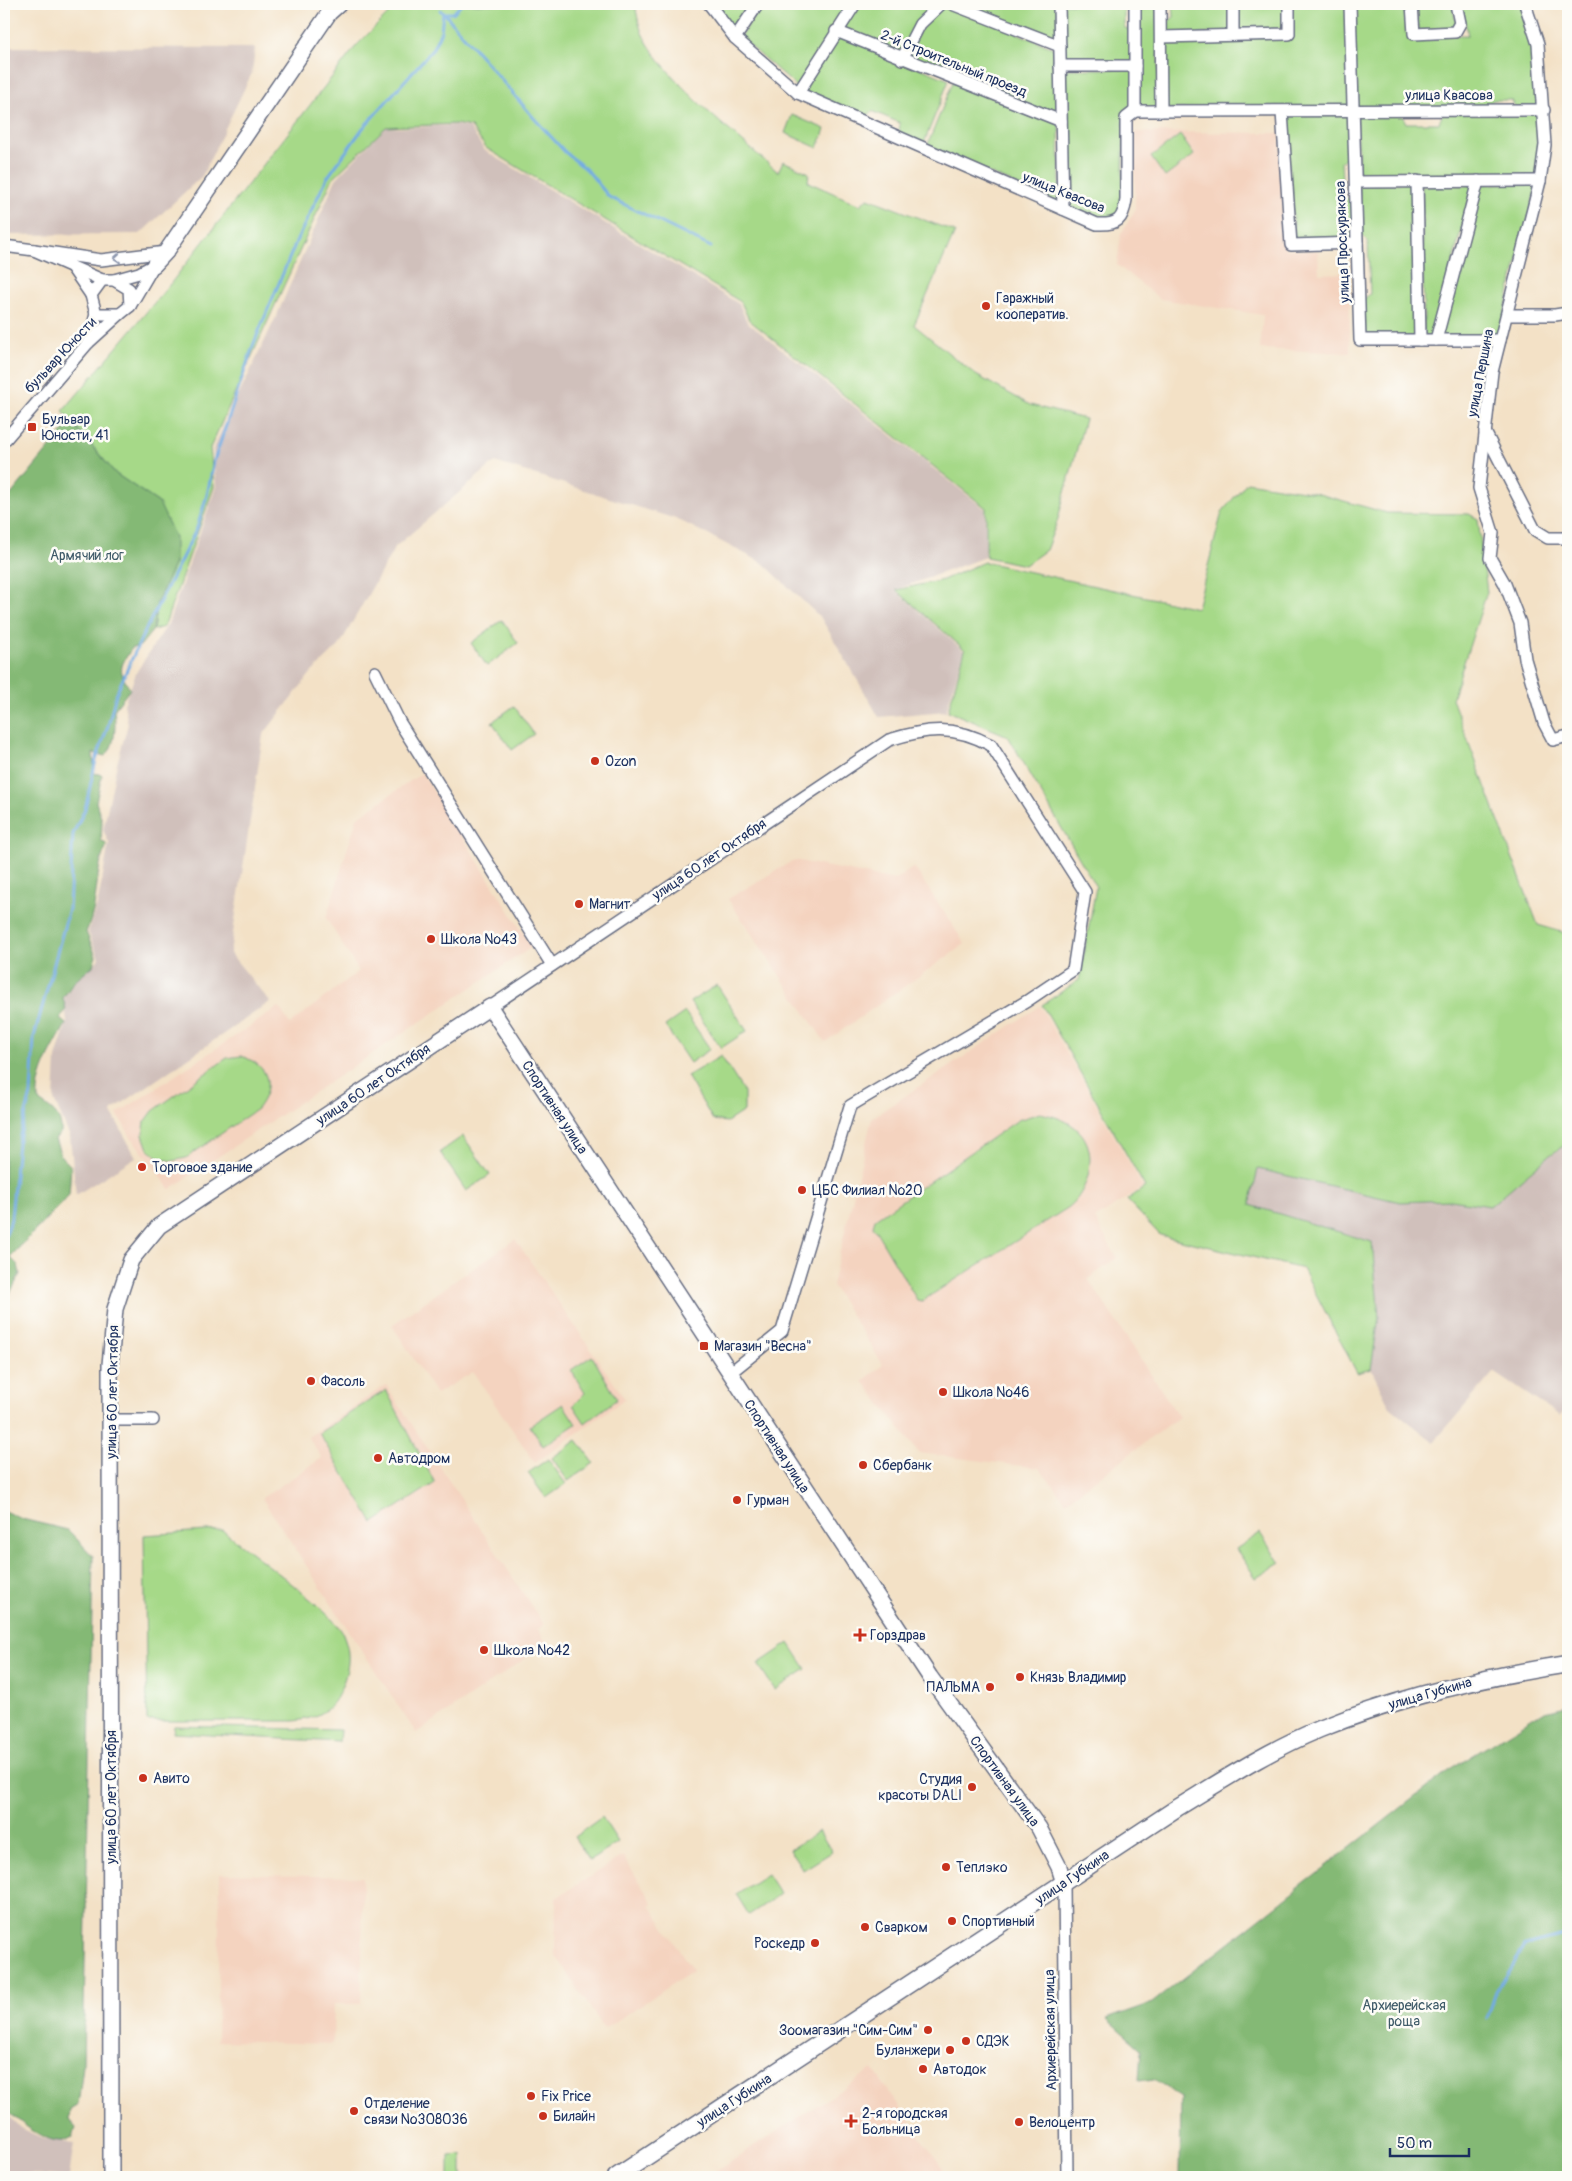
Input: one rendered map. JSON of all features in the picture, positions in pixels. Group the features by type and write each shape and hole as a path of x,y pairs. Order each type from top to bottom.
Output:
{"main road":[{"name":"улица Губкина","path":"616,2177 1177,1808 1261,1757 1319,1730 1421,1694 1478,1679 1568,1664"}],"street":[{"path":"96,314 120,314 130,306 154,265 166,252 329,13 339,4"},
{"name":"улица Квасова","path":"709,4 736,38 798,93 1063,209 1110,225 1119,220 1124,213 1126,200 1126,118 1135,111 1544,110"},
{"path":"736,38 758,4"},
{"path":"798,93 836,31 856,4"},
{"path":"902,59 920,24 942,4"},
{"path":"952,4 1060,46"},
{"path":"1059,4 1063,209"},
{"path":"1135,4 1135,111"},
{"path":"1160,4 1161,111"},
{"path":"1233,4 1233,35"},
{"path":"1160,37 1289,34 1290,4"},
{"name":"улица Проскурякова","path":"1350,4 1360,340 1500,340"},
{"path":"1412,4 1414,34 1455,32 1460,23 1456,4"},
{"name":"улица Першина","path":"1525,4 1538,44 1545,145 1540,181 1492,372 1479,488 1492,533 1490,558 1505,584 1520,623 1525,659 1544,723 1553,740 1568,736"},
{"name":"2-й Строительный проезд","path":"836,31 1061,121"},
{"path":"1060,66 1135,66"},
{"path":"1282,112 1291,245 1357,243"},
{"path":"1417,181 1420,340"},
{"path":"1436,340 1478,181"},
{"path":"1356,182 1540,181"},
{"path":"4,246 101,260 166,252"},
{"path":"34,250 129,289 130,306"},
{"path":"70,265 91,295 96,314 88,343"},
{"path":"91,295 108,280 139,273 154,265"},
{"path":"1507,314 1555,315 1568,313"},
{"name":"бульвар Юности","path":"4,441 88,343 120,314"},
{"path":"1484,431 1536,530 1548,538 1568,538"},
{"path":"375,672 400,723 552,965"},
{"name":"улица 60 лет Октября","path":"111,2177 110,1365 115,1309 131,1260 159,1226 888,740 921,730 955,731 974,736 990,745 1085,892 1073,970 1027,1001 850,1106 782,1332 730,1373"},
{"name":"Спортивная улица","path":"490,1007 930,1677 1039,1828 1060,1867 1064,1883"},
{"path":"110,1420 153,1420"},
{"name":"Архиерейская улица","path":"1064,1883 1067,2177"}],"shaded area":[{"path":"4,47 255,48 252,73 202,176 140,234 4,235"},
{"path":"456,125 470,128 484,150 739,304 747,322 985,509 985,557 895,590 964,651 946,711 879,717 821,618 763,563 679,520 495,462 395,547 339,646 311,673 263,735 230,953 270,1002 111,1111 136,1157 76,1195 70,1137 54,1100 56,1058 67,1022 64,998 75,982 99,958 88,932 98,902 109,843 103,830 117,764 128,724 124,704 137,671 168,624 216,487 213,449 277,315 336,179 386,127"},
{"path":"1135,132 1280,133 1285,249 1318,251 1319,274 1349,273 1350,353 1260,349 1263,315 1160,299 1117,265 1121,234 1135,210"},
{"path":"422,773 532,947 170,1189 131,1137 117,1114 279,1007 290,1024 359,971 326,918 357,818"},
{"path":"794,860 895,880 914,867 965,944 825,1042 728,899"},
{"path":"1040,1006 1143,1187 1095,1219 1117,1258 1088,1279 1179,1417 1066,1502 1039,1468 919,1453 863,1381 883,1365 832,1285 872,1118"},
{"path":"1568,1143 1568,1407 1560,1416 1494,1372 1434,1442 1390,1407 1371,1369 1379,1317 1250,1205 1258,1168 1400,1202 1451,1200 1490,1206 1550,1155"},
{"path":"515,1239 625,1399 535,1463 473,1372 436,1394 392,1325"},
{"path":"386,1385 544,1625 538,1629 547,1644 416,1733 262,1498 322,1458 308,1437"},
{"path":"623,1856 653,1903 650,1905 693,1971 604,2029 555,1954 556,1898"},
{"path":"220,1874 363,1877 361,2004 334,2004 333,2044 217,2041"},
{"name":"2-я городская Больница","path":"873,2069 949,2177 714,2177 712,2174"},
{"path":"4,2110 19,2127 44,2139 74,2143 69,2177 4,2172"}],"green space":[{"path":"398,4 635,4 639,25 644,37 670,74 705,109 778,172 783,161 809,173 808,182 860,205 868,198 955,232 914,325 976,375 1030,405 1085,419 1057,522 1046,550 1025,565 986,557 986,508 749,320 741,302 486,148 471,127 456,124 386,127 333,178 210,448 214,487 164,627 153,630 157,602 175,563 159,503 116,474 63,411 171,283 357,45"},
{"path":"724,4 756,4 735,35 718,14"},
{"path":"762,4 853,4 797,87 740,37"},
{"path":"858,4 939,4 901,57 839,31"},
{"path":"946,4 1058,50 1059,118 904,58 921,25"},
{"path":"963,4 1057,4 1058,42"},
{"path":"1063,4 1124,4 1124,27 1132,32 1132,63 1064,63"},
{"path":"1137,4 1158,4 1159,109 1138,109"},
{"path":"1173,4 1231,4 1231,33 1162,35 1162,26 1174,17"},
{"path":"1239,4 1285,4 1285,28 1240,31 1238,27"},
{"path":"1291,4 1348,4 1351,109 1163,109 1162,38 1290,35"},
{"path":"1352,4 1411,4 1412,36 1468,35 1461,4 1523,4 1535,45 1540,107 1515,108 1512,100 1493,100 1487,108 1356,108"},
{"path":"1417,4 1452,4 1456,23 1452,29 1418,31"},
{"path":"837,34 949,80 923,145 899,134 900,123 872,111 865,119 802,91"},
{"path":"1063,69 1133,69 1133,110 1124,117 1122,213 1109,223 1065,206"},
{"path":"953,82 1059,122 1060,204 927,146"},
{"path":"1540,112 1543,146 1537,177 1359,179 1357,114 1401,113 1406,123 1439,123 1443,113"},
{"path":"1351,113 1352,157 1341,161 1343,197 1353,200 1354,240 1295,242 1285,115"},
{"path":"792,115 825,129 818,148 785,133"},
{"path":"1180,135 1194,155 1165,177 1151,157"},
{"path":"1415,183 1417,337 1363,337 1362,300 1370,294 1368,241 1361,235 1359,184"},
{"path":"1537,183 1498,338 1439,337 1480,184"},
{"path":"1473,185 1433,337 1424,337 1422,186"},
{"name":"Армячий лог","path":"71,422 116,474 159,503 175,537 175,563 157,602 153,630 140,646 132,648 123,664 123,677 130,689 114,710 115,728 109,752 105,756 93,753 94,773 102,775 96,802 102,821 101,840 107,845 100,866 93,910 86,932 96,956 93,966 74,982 63,998 66,1009 60,1019 66,1024 47,1060 38,1090 38,1100 51,1109 60,1121 61,1132 55,1139 61,1156 71,1166 69,1195 10,1257 18,1265 20,1274 4,1305 4,503"},
{"path":"1247,482 1315,493 1387,513 1469,514 1478,519 1487,592 1452,699 1538,925 1568,934 1568,1143 1550,1155 1490,1206 1451,1200 1400,1202 1258,1169 1250,1205 1372,1242 1379,1317 1371,1369 1357,1373 1303,1269 1160,1235 1127,1200 1145,1187 1042,1005 1079,980 1096,887 1008,736 948,711 965,650 896,590 943,580 984,562 1197,608 1222,512"},
{"path":"502,620 518,643 487,666 471,643"},
{"path":"514,706 534,734 512,750 492,722"},
{"path":"717,985 747,1031 721,1048 690,1002"},
{"path":"685,1012 710,1049 690,1063 665,1026"},
{"path":"241,1056 258,1065 266,1077 266,1092 257,1109 186,1158 172,1161 159,1158 148,1149 143,1135 145,1122 153,1111 227,1058"},
{"path":"721,1056 744,1092 744,1111 727,1122 713,1120 687,1076"},
{"path":"1040,1113 1066,1121 1079,1131 1085,1139 1089,1149 1090,1160 1089,1170 1082,1191 1069,1207 922,1301 917,1300 873,1226 875,1219 1018,1120"},
{"path":"463,1136 490,1175 466,1191 440,1152"},
{"path":"592,1356 617,1399 585,1423 573,1405 585,1393 571,1370"},
{"name":"Автодром","path":"386,1390 435,1483 373,1523 319,1433"},
{"path":"563,1404 576,1424 543,1446 530,1426"},
{"path":"577,1440 594,1463 568,1481 552,1458"},
{"path":"548,1459 566,1484 546,1498 528,1473"},
{"path":"4,1511 22,1519 68,1530 93,1556 83,2066 78,2105 70,2110 69,2120 76,2128 73,2137 62,2141 38,2134 15,2118 4,2107"},
{"path":"222,1530 324,1611 343,1634 346,1641 348,1666 338,1695 324,1712 310,1718 294,1721 147,1721 144,1535"},
{"path":"1260,1533 1280,1563 1256,1578 1236,1549"},
{"path":"789,1643 806,1669 775,1690 758,1664"},
{"name":"Архиерейская роща","path":"1568,1706 1568,2177 1180,2177 1181,2097 1154,2079 1139,2081 1141,2049 1107,2019 1152,2003 1448,1771 1544,1711"},
{"path":"174,1726 340,1730 339,1742 173,1733"},
{"path":"602,1817 618,1842 590,1861 574,1837"},
{"path":"819,1831 832,1852 803,1870 790,1850"},
{"path":"767,1874 780,1894 749,1915 736,1894"},
{"path":"462,2155 462,2177 449,2177 449,2156"}],"waterway":[{"path":"444,13 453,13 462,4"},
{"path":"4,1240 11,1219 18,1143 31,1094 34,1037 69,909 73,834 85,809 96,760 108,726 116,694 141,639 197,528 207,495 214,461 254,343 296,242 327,178 363,128 432,50 441,31 443,13 440,10"},
{"path":"444,13 533,117 565,152 588,171 609,197 711,247"},
{"path":"1487,2019 1496,1992 1526,1945 1568,1934"}],"place":[{"name":"Гаражный кооператив.","path":"986,306"},
{"name":"Бульвар Юности, 41","path":"32,427"},
{"name":"Ozon","path":"595,761"},
{"name":"Магнит","path":"579,904"},
{"name":"Школа №43","path":"431,939"},
{"name":"Торговое здание","path":"142,1167"},
{"name":"ЦБС Филиал №20","path":"802,1190"},
{"name":"Магазин \"Весна\"","path":"704,1346"},
{"name":"Фасоль","path":"311,1381"},
{"name":"Школа №46","path":"943,1392"},
{"name":"Автодром","path":"378,1458"},
{"name":"Сбербанк","path":"863,1465"},
{"name":"Гурман","path":"737,1500"},
{"name":"Горздрав","path":"860,1635"},
{"name":"Школа №42","path":"484,1650"},
{"name":"Князь Владимир","path":"1020,1677"},
{"name":"ПАЛЬМА","path":"990,1687"},
{"name":"Авито","path":"143,1778"},
{"name":"Студия красоты DALI","path":"972,1787"},
{"name":"Теплэко","path":"946,1867"},
{"name":"Спортивный","path":"952,1921"},
{"name":"Сварком","path":"865,1927"},
{"name":"Роскедр","path":"815,1943"},
{"name":"Зоомагазин \"Сим-Сим\"","path":"928,2030"},
{"name":"СДЭК","path":"966,2041"},
{"name":"Буланжери","path":"950,2050"},
{"name":"Автодок","path":"923,2069"},
{"name":"Fix Price","path":"531,2096"},
{"name":"Отделение связи №308036","path":"354,2111"},
{"name":"Билайн","path":"543,2116"},
{"name":"2-я городская Больница","path":"851,2121"},
{"name":"Велоцентр","path":"1019,2122"}]}
